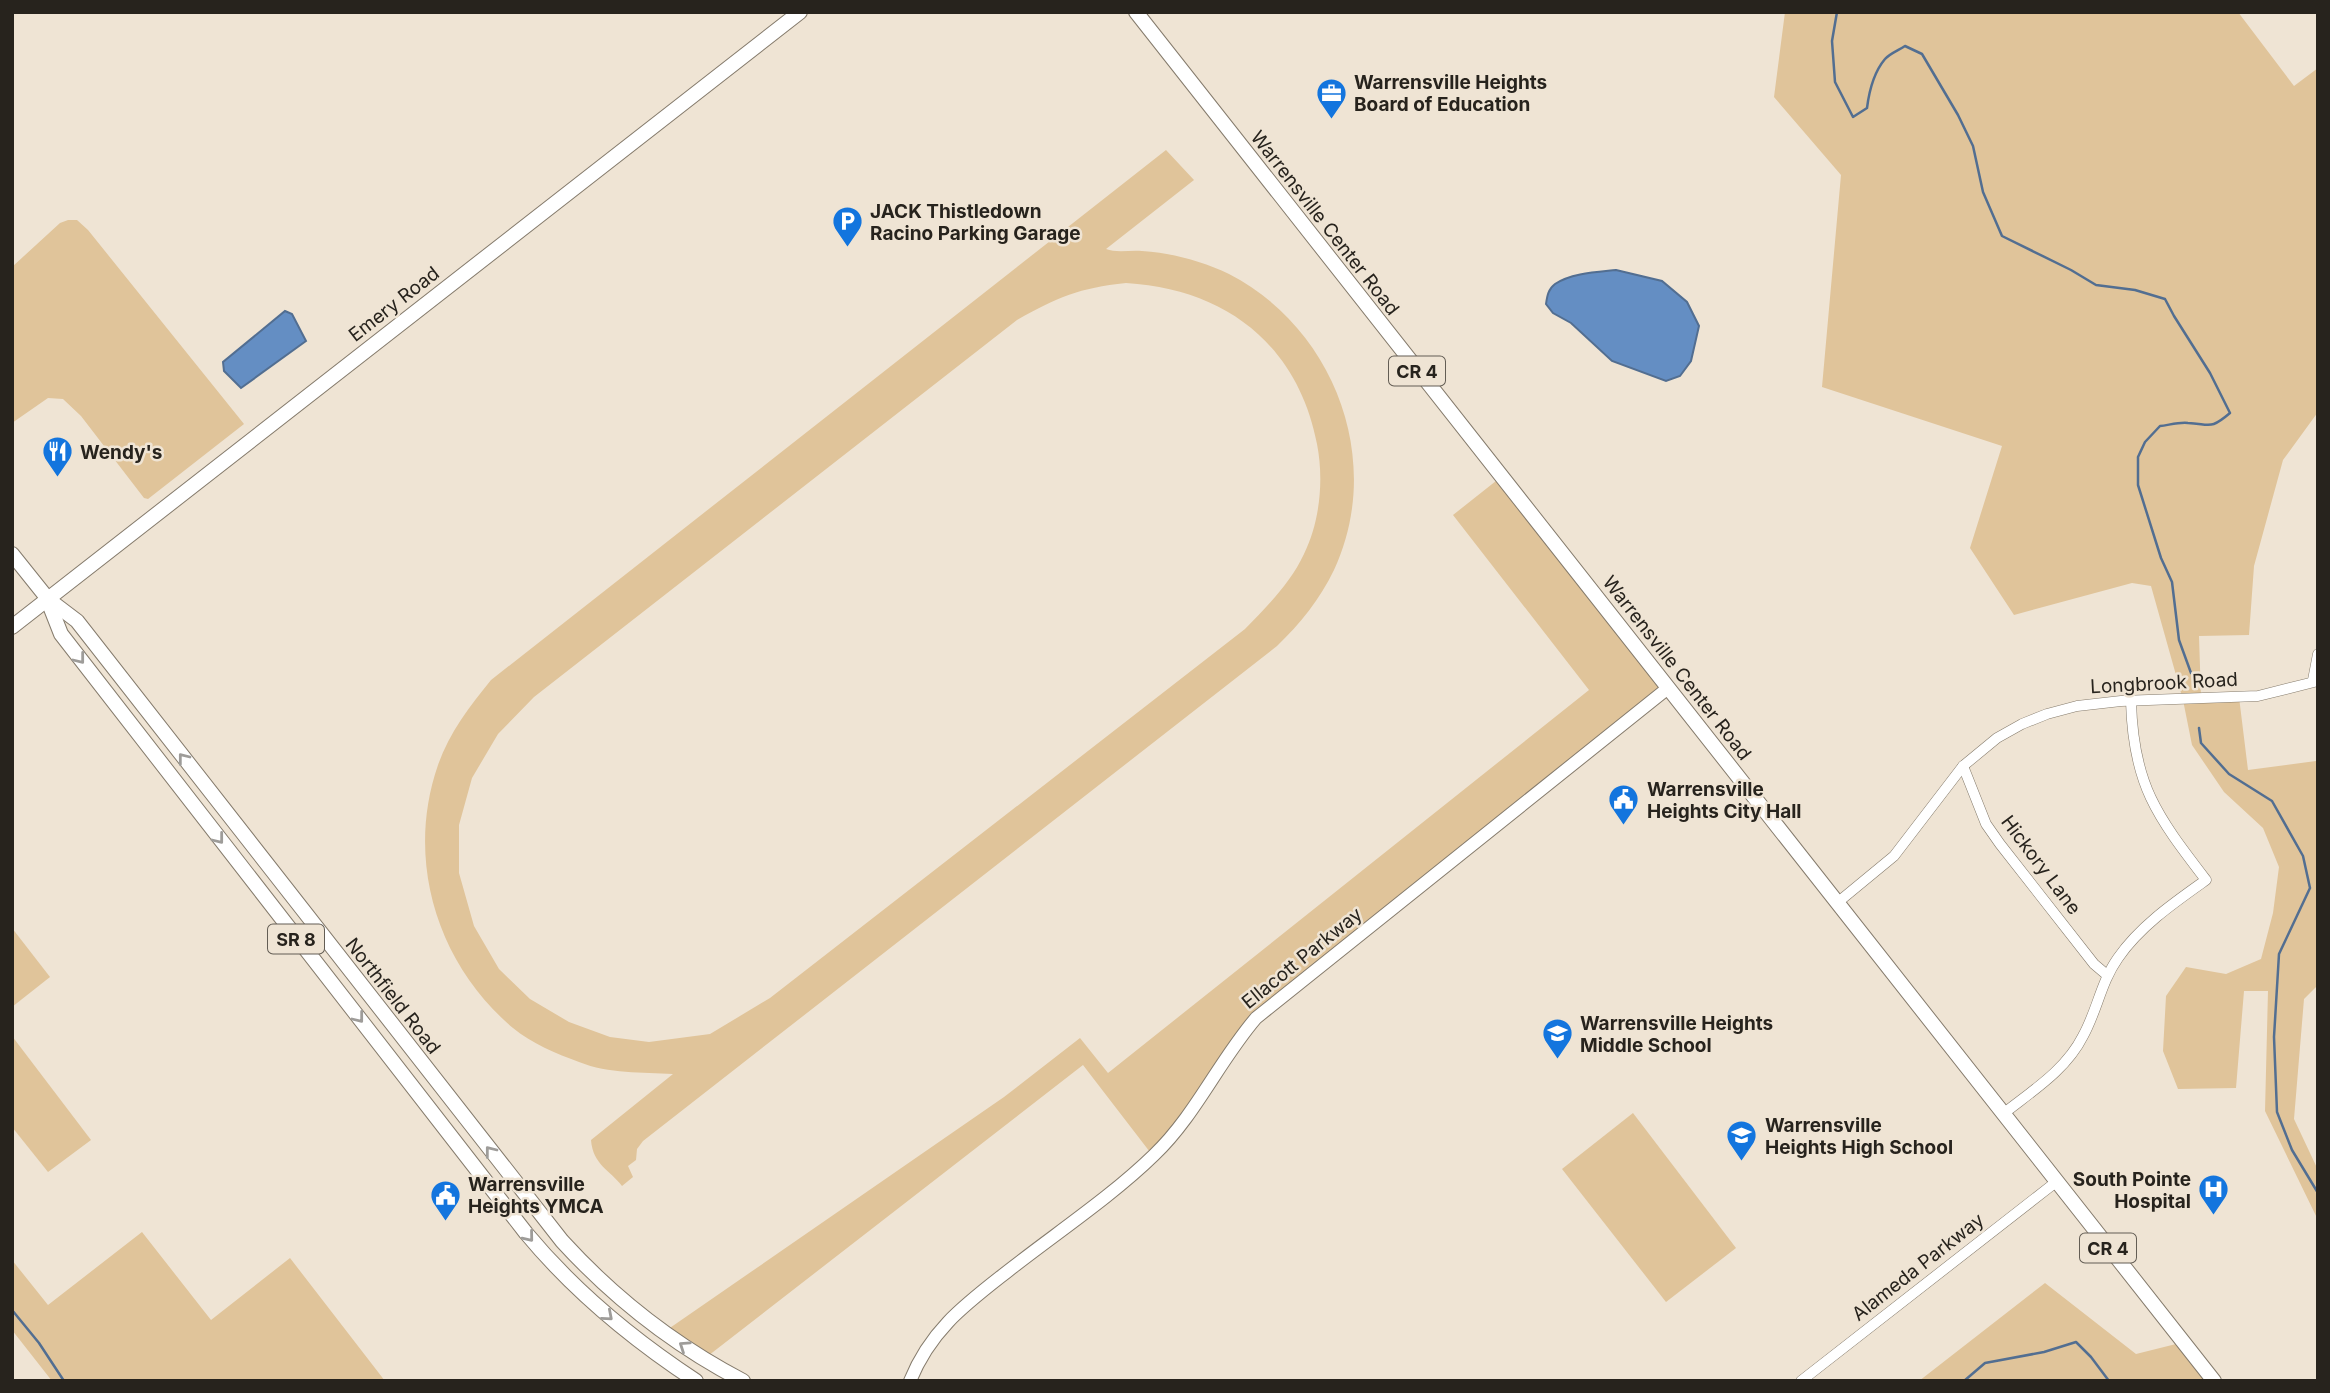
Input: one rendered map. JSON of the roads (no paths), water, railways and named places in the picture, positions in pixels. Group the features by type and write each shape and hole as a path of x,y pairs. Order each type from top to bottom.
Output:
{"main road":[{"name":"Emery Road","path":"12,627 800,12"},
{"name":"Warrensville Center Road","path":"1136,12 2214,1381"},
{"name":"Northfield Road","path":"12,554 48,600 77,621 562,1241 604,1284 664,1332 743,1381"},
{"name":"Northfield Road","path":"48,600 61,634 526,1233 558,1270 622,1329 696,1381"},
{"path":"146,744 162,731"},
{"path":"265,899 282,886"},
{"path":"377,1042 394,1029"},
{"path":"443,1126 460,1113"}],"street":[{"path":"2315,680 2318,654"},
{"name":"Longbrook Road","path":"1837,903 1894,856 1963,766 1997,738 2022,724 2047,713 2077,706 2258,696 2315,680"},
{"name":"Ellacott Parkway","path":"910,1381 924,1352 951,1318 1133,1174 1167,1142 1236,1042 1256,1018 1668,688"},
{"path":"2003,1114 2070,1057 2091,1021 2107,975 2128,944 2206,880 2165,825 2146,788 2135,754 2131,701"},
{"name":"Hickory Lane","path":"1963,766 1986,824 2094,964 2107,975"},
{"name":"Alameda Parkway","path":"1801,1381 2056,1182"}],"water":[{"path":"1616,270 1662,281 1687,302 1699,326 1691,361 1680,376 1666,381 1612,361 1571,323 1553,313 1546,304 1551,288 1561,280"},
{"path":"285,311 292,314 306,341 241,388 224,371 223,362"}],"waterway":[{"path":"1837,12 1832,41 1835,82 1853,117 1867,108 1875,76 1887,57 1905,46 1922,54 1973,146 1983,192 2002,236 2096,285 2135,290 2165,299 2210,373 2230,413 2210,425 2185,423 2160,426 2145,442 2138,457 2138,485 2161,558 2172,582 2179,640 2191,673"},
{"path":"2199,728 2201,743 2229,774 2272,801 2303,856 2310,888 2279,954 2274,1037 2277,1112 2292,1150 2318,1193"},
{"path":"12,1310 39,1343 64,1381"},
{"path":"1964,1381 1985,1363 2044,1352 2076,1342 2109,1381"}],"place":[{"name":"Warrensville Heights Board of Education","path":"1331,120"},
{"name":"JACK Thistledown Racino Parking Garage","path":"847,249"},
{"name":"Wendy's","path":"57,479"},
{"name":"Warrensville Heights City Hall","path":"1624,827"},
{"name":"Warrensville Heights Middle School","path":"1557,1061"},
{"name":"Warrensville Heights High School","path":"1742,1163"},
{"name":"South Pointe Hospital","path":"2214,1217"},
{"name":"Warrensville Heights YMCA","path":"445,1222"}]}
